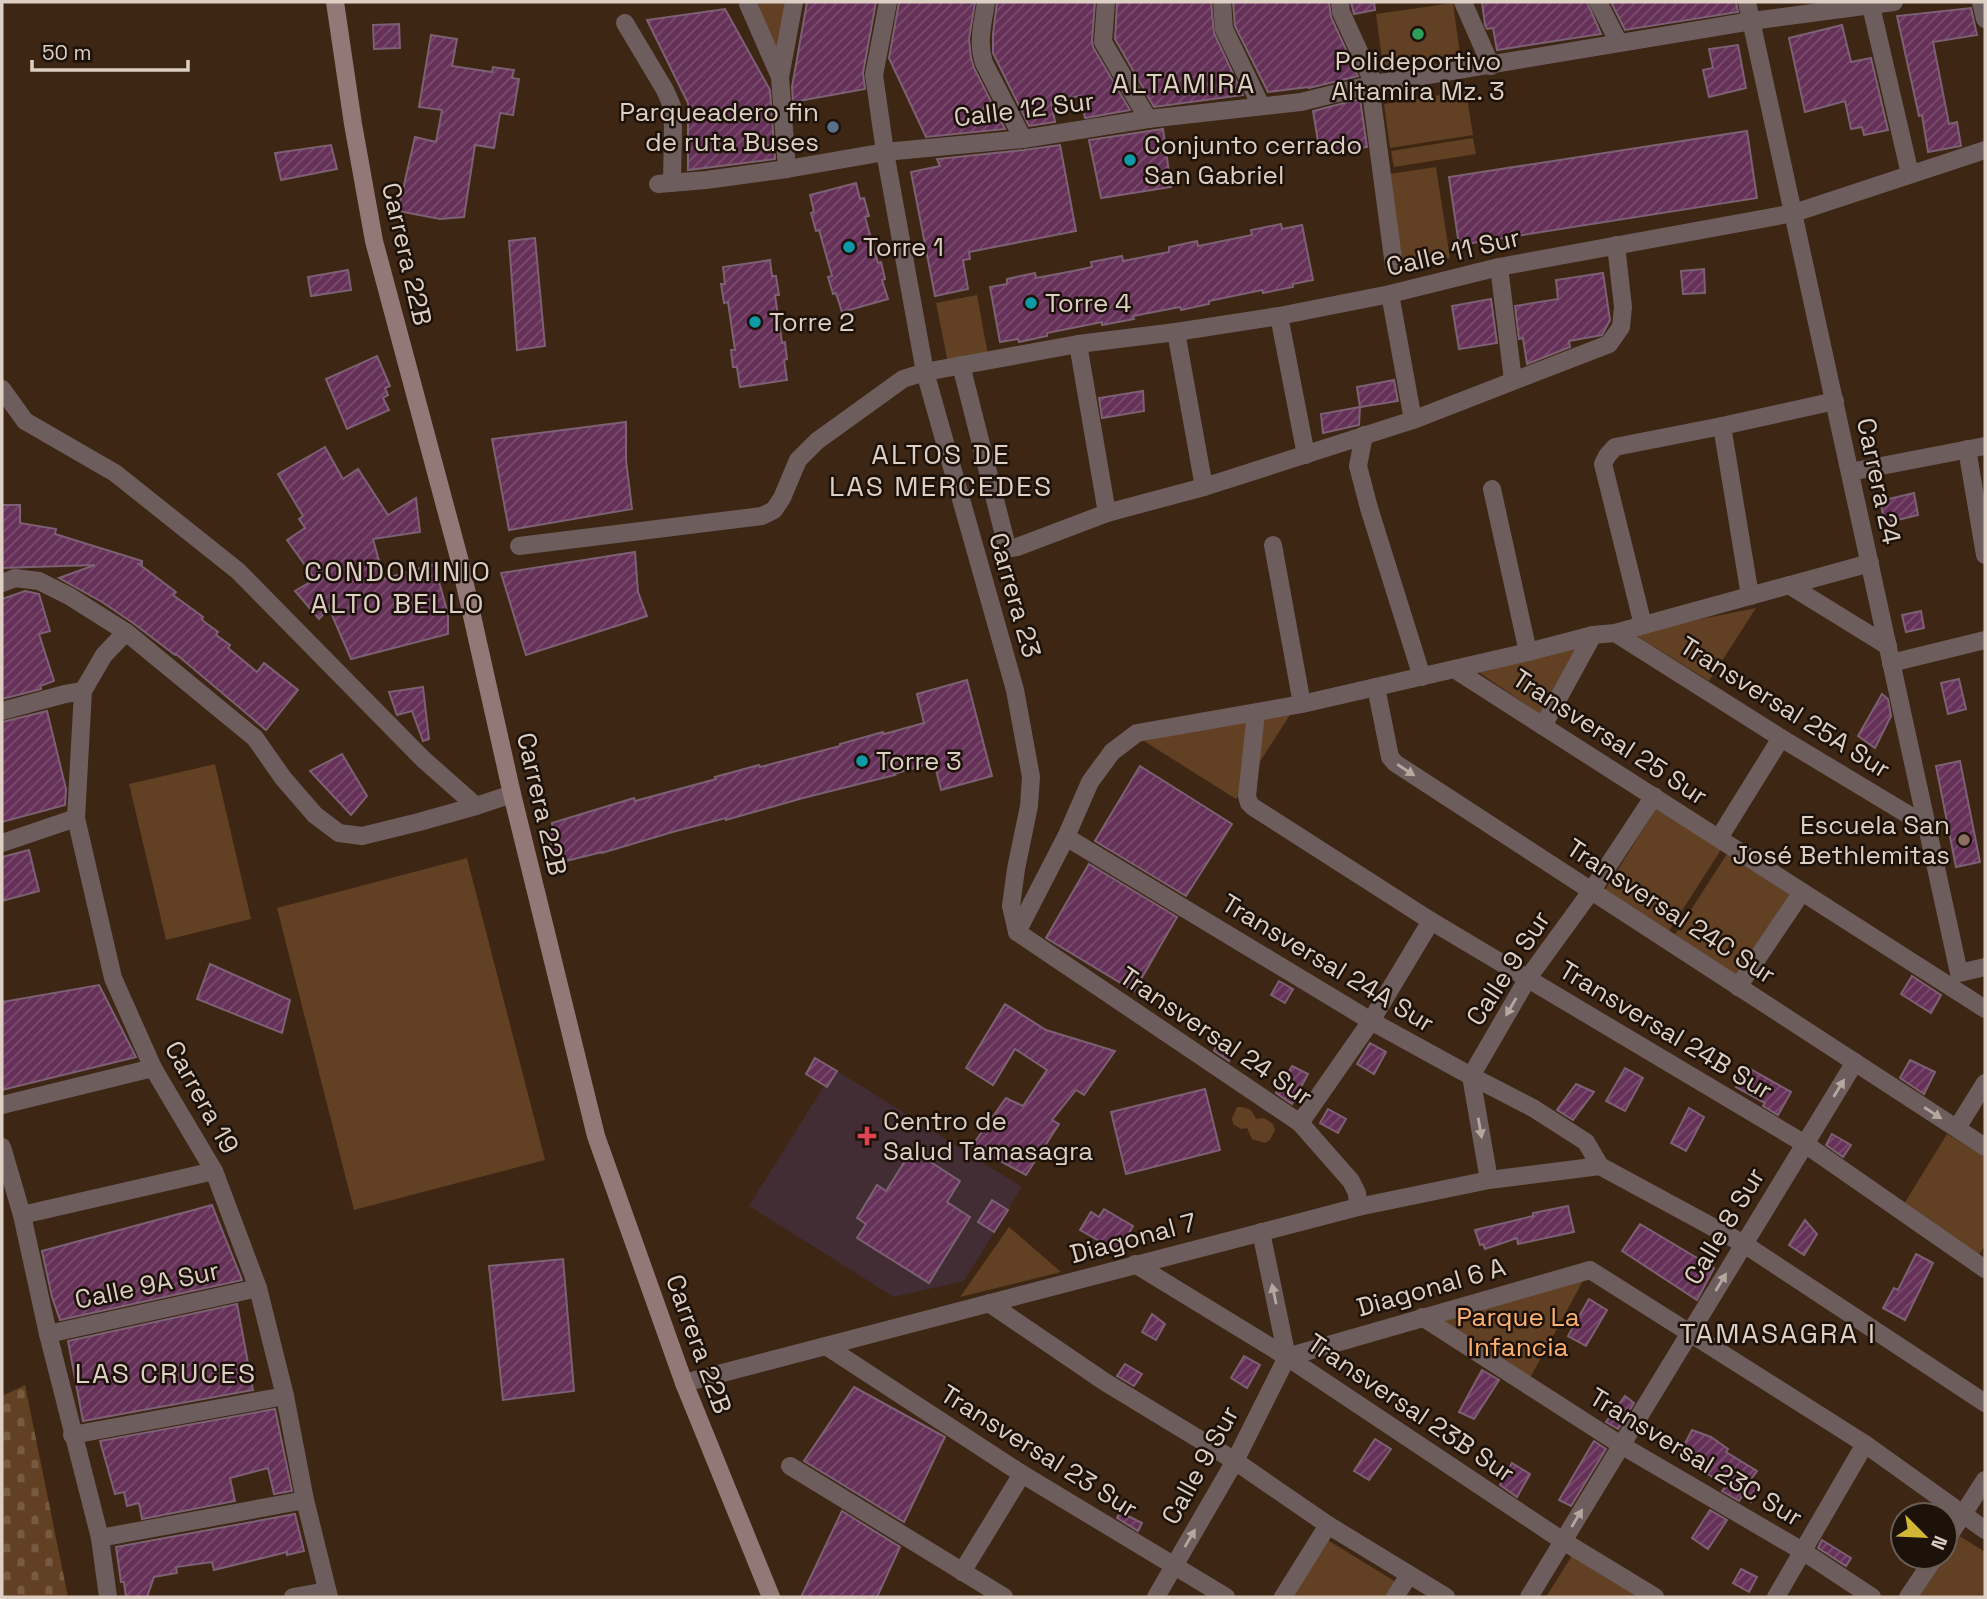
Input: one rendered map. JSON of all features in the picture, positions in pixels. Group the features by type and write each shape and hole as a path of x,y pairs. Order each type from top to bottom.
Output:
{"street":[{"name":"Carrera 22B","path":"335,2 374,241 459,558 512,794 596,1136 684,1383 771,1597"},
{"path":"788,169 780,77 794,2"},
{"name":"Carrera 23","path":"888,2 874,75 885,152 925,372 1015,690 1031,777 1029,806 1011,906 1017,932"},
{"path":"986,2 980,51 1023,139"},
{"path":"1106,2 1103,42 1148,119"},
{"path":"1222,2 1224,29 1261,106"},
{"path":"1340,2 1341,12 1372,84 1394,266"},
{"path":"1462,2 1491,66"},
{"path":"1598,2 1619,43"},
{"name":"Carrera 24","path":"1747,2 1959,973 1985,967"},
{"name":"Calle 12 Sur","path":"625,23 672,106 673,128 665,183 788,169 885,152 1023,139 1148,119 1301,102 1372,84 1752,21 1894,2"},
{"path":"1981,2 1985,19"},
{"path":"748,4 780,77"},
{"path":"1870,4 1910,174"},
{"name":"Calle 11 Sur","path":"519,547 762,516 774,510 798,460 817,441 903,379 925,372 1078,344 1279,316 1390,294 1499,267 1794,213 1985,150"},
{"path":"961,365 1006,543 1011,548 1017,547 1107,513 1204,487 1413,420 1609,344 1621,327 1623,307 1616,245"},
{"path":"1499,267 1513,380"},
{"path":"1390,294 1413,420"},
{"path":"1279,316 1306,454"},
{"path":"1176,332 1204,487"},
{"path":"1078,344 1107,513"},
{"path":"2,390 25,421 115,473 238,571 424,759 476,806"},
{"path":"1643,625 1603,464 1606,456 1615,447 1835,401"},
{"path":"1722,426 1750,596"},
{"path":"1364,435 1358,467 1422,677"},
{"path":"1850,472 1985,446"},
{"path":"1967,449 1985,555"},
{"path":"1492,489 1528,652"},
{"path":"1273,545 1302,704"},
{"path":"1017,932 1066,837 1090,782 1111,752 1137,733 1302,704 1593,635 1615,633 1870,563"},
{"path":"2,583 15,578 39,581 69,596 125,632 256,738 283,778 315,815 339,833 362,836 512,794"},
{"path":"1789,585 1890,655 1985,640"},
{"name":"Carrera 19","path":"125,632 104,655 83,691 76,818 113,978 153,1068 214,1171 258,1288 285,1396 304,1500 328,1594"},
{"name":"Transversal 25A Sur","path":"1615,633 1927,826"},
{"path":"1543,726 1593,635"},
{"name":"Transversal 25 Sur","path":"1454,668 1985,1009"},
{"name":"Transversal 24C Sur","path":"1376,687 1390,757 1395,763 1985,1147"},
{"path":"2,711 83,691"},
{"name":"Transversal 24B Sur","path":"1256,713 1247,796 1249,803 1431,921 1805,1144 1985,1269"},
{"path":"1719,838 1781,737"},
{"name":"Calle 9 Sur","path":"1471,1076 1528,978 1592,890 1654,796"},
{"path":"2,843 76,818"},
{"name":"Transversal 24A Sur","path":"1066,837 1371,1021 1534,1108 1586,1142 1600,1166 1744,1244 1985,1403"},
{"path":"1738,986 1802,892"},
{"path":"1300,1123 1371,1021 1431,921"},
{"name":"Transversal 24 Sur","path":"1017,932 1300,1123 1351,1181 1357,1193 1358,1207"},
{"name":"Calle 8 Sur","path":"1529,1597 1855,1062"},
{"path":"2,1105 153,1068"},
{"path":"1471,1076 1489,1180"},
{"path":"1956,1128 1985,1083"},
{"path":"2,1146 22,1214 72,1435 100,1538 108,1597"},
{"name":"Diagonal 7","path":"684,1383 1358,1207 1489,1180 1600,1166"},
{"path":"22,1214 214,1171"},
{"path":"1261,1232 1287,1357"},
{"name":"Transversal 23B Sur","path":"1135,1264 1287,1357 1563,1541 1655,1597"},
{"name":"Diagonal 6 A","path":"1287,1357 1590,1269 1690,1332"},
{"name":"Calle 9A Sur","path":"48,1334 258,1288"},
{"path":"989,1303 1105,1382 1235,1461 1328,1525 1446,1597"},
{"name":"Transversal 23C Sur","path":"1422,1317 1621,1445 1804,1552 1872,1597"},
{"path":"1690,1332 1865,1444 1985,1530"},
{"name":"Transversal 23 Sur","path":"826,1346 1022,1474 1226,1597"},
{"name":"Calle 9 Sur","path":"1156,1597 1235,1461 1287,1357"},
{"path":"72,1435 285,1396"},
{"path":"1776,1597 1865,1444"},
{"path":"790,1466 1004,1597"},
{"path":"962,1572 1022,1474"},
{"path":"1959,1521 1985,1480"},
{"path":"100,1538 304,1500"},
{"path":"1283,1597 1328,1525"},
{"path":"1908,1597 1926,1571"},
{"path":"1395,1597 1409,1575"},
{"path":"293,1597 328,1594"}],"shaded area":[{"name":"Centro de Salud Tamasagra","path":"815,1057 1022,1187 964,1281 894,1297 749,1206 824,1086 805,1073"}],"green space":[{"path":"750,2 791,2 779,70"},
{"name":"Polideportivo Altamira Mz. 3","path":"1453,3 1460,54 1383,66 1376,14"},
{"path":"1466,91 1473,135 1390,148 1384,104"},
{"path":"1473,138 1476,154 1394,167 1391,151"},
{"path":"1436,167 1450,258 1403,266 1389,174"},
{"path":"977,295 988,355 948,363 936,303"},
{"path":"1756,608 1709,681 1632,633"},
{"path":"1586,641 1543,716 1474,669"},
{"path":"1293,710 1236,799 1144,741"},
{"path":"215,764 251,919 166,940 129,784"},
{"path":"1659,804 1724,845 1669,931 1605,890"},
{"path":"1727,854 1792,895 1737,978 1674,936"},
{"path":"467,858 545,1160 354,1210 277,908"},
{"path":"1237,1107 1249,1109 1256,1119 1264,1118 1273,1124 1275,1130 1270,1140 1265,1143 1252,1139 1247,1128 1241,1129 1233,1124 1232,1118"},
{"path":"1947,1134 1985,1157 1985,1245 1977,1258 1904,1204"},
{"path":"1009,1227 1061,1272 960,1297"},
{"name":"Parque La Infancia","path":"1584,1279 1530,1378 1442,1320"},
{"path":"25,1385 68,1597 2,1597 2,1396"},
{"path":"1959,1536 1985,1552 1985,1597 1919,1597 1935,1571 1959,1571"},
{"path":"1326,1539 1396,1582 1387,1597 1291,1597"},
{"path":"1573,1554 1643,1597 1546,1597"}],"building":[{"path":"807,2 876,2 863,73 865,89 793,102 792,87"},
{"path":"899,2 975,2 969,39 971,58 1005,129 926,137 889,58"},
{"path":"997,2 1095,2 1093,47 1130,110 1085,118 1080,96 1051,102 1055,122 1029,126 993,53"},
{"path":"1117,2 1211,2 1214,33 1243,95 1154,107 1115,39"},
{"path":"1233,2 1329,2 1331,17 1358,76 1309,88 1268,92 1235,26"},
{"path":"1351,2 1374,2 1375,10 1354,14"},
{"path":"1482,2 1587,2 1601,34 1497,50 1493,28 1487,29 1485,25"},
{"path":"1611,2 1736,2 1738,12 1625,30"},
{"path":"1971,8 1977,35 1933,42 1949,124 1957,122 1961,146 1928,152 1922,115 1919,116 1897,16"},
{"path":"725,9 770,90 775,159 688,170 688,103 647,20"},
{"path":"399,24 400,48 374,49 373,25"},
{"path":"1842,25 1851,62 1871,58 1888,130 1864,135 1862,127 1851,129 1845,101 1805,112 1789,38"},
{"path":"431,35 457,39 452,66 492,72 493,67 514,70 512,78 519,79 513,115 500,113 494,148 475,145 464,217 440,219 398,211 415,137 436,142 442,110 419,107"},
{"path":"1738,45 1746,88 1709,97 1703,70 1713,68 1709,49"},
{"path":"1360,99 1367,147 1320,154 1313,111"},
{"name":"Conjunto cerrado San Gabriel","path":"1163,129 1171,187 1101,198 1089,140"},
{"path":"1747,131 1757,198 1459,245 1449,177"},
{"path":"331,145 337,169 281,180 275,153"},
{"path":"1060,145 1076,231 969,252 970,259 963,260 968,289 935,296 911,172 940,166 937,159"},
{"name":"Torre 1","path":"856,183 860,199 864,198 869,216 865,217 878,263 881,262 885,279 882,280 888,299 842,312 828,277 832,276 819,230 816,231 811,213 814,212 810,195"},
{"path":"1281,224 1282,229 1302,225 1313,280 1293,284 1293,287 1263,293 1262,290 1209,301 1209,304 1181,310 1180,307 1133,316 1134,319 1102,325 1102,322 1047,333 1047,336 1019,342 1018,339 1000,342 990,287 1007,284 1007,279 1035,273 1036,278 1092,267 1091,262 1122,256 1123,261 1169,252 1169,247 1197,241 1198,246 1252,235 1251,230"},
{"path":"535,238 545,346 517,350 509,241"},
{"name":"Torre 2","path":"770,260 779,295 775,295 782,343 785,342 787,380 740,387 737,367 733,367 731,350 735,350 728,302 724,303 721,284 725,284 723,267"},
{"path":"1704,269 1705,293 1683,294 1681,271"},
{"path":"348,270 351,290 311,296 308,277"},
{"path":"1603,273 1610,320 1602,335 1569,341 1570,347 1527,364 1523,338 1519,339 1515,306 1558,299 1556,280"},
{"path":"1491,299 1497,343 1459,349 1452,306"},
{"path":"377,356 390,386 385,388 388,395 383,398 389,410 347,429 326,379"},
{"path":"1394,380 1398,401 1360,407 1357,387"},
{"path":"1143,391 1144,411 1102,418 1099,398"},
{"path":"1360,407 1359,425 1323,433 1321,414"},
{"path":"626,422 626,460 632,509 509,530 492,439"},
{"path":"325,447 343,479 358,469 388,515 416,498 420,532 373,539 384,579 434,564 448,614 448,634 351,659 329,608 319,619 295,591 315,579 287,540 305,528 299,519 303,516 278,474"},
{"path":"1914,493 1918,515 1885,523 1880,501"},
{"path":"2,505 20,505 20,523 56,529 55,534 142,561 142,564 139,564 176,592 173,595 203,617 202,620 218,632 216,635 230,645 228,648 257,672 264,663 298,690 266,730 176,654 102,602 59,578 95,565 2,568"},
{"path":"635,552 638,592 647,616 526,655 501,573"},
{"path":"25,591 39,594 50,631 39,634 54,681 40,686 41,689 2,699 2,599"},
{"path":"1921,611 1924,628 1906,632 1902,615"},
{"path":"1959,679 1966,709 1948,714 1941,683"},
{"path":"967,680 992,776 941,790 934,762 895,775 676,831 602,853 562,862 560,855 554,857 547,831 553,829 552,823 634,798 635,801 759,765 760,767 924,723 917,694"},
{"path":"423,687 429,739 423,741 412,711 397,715 389,692"},
{"path":"1882,694 1888,699 1891,716 1875,748 1858,736"},
{"path":"47,711 66,789 65,805 2,822 2,722"},
{"path":"342,754 367,796 351,815 310,771"},
{"path":"1960,761 1980,862 1956,867 1936,766"},
{"path":"1140,766 1232,824 1186,896 1095,841"},
{"path":"29,850 39,891 2,901 2,857"},
{"path":"1089,864 1177,917 1134,991 1046,938"},
{"path":"210,964 290,1000 282,1033 197,999"},
{"path":"1912,976 1941,995 1931,1013 1901,994"},
{"path":"1279,981 1293,989 1285,1003 1271,995"},
{"path":"99,985 136,1057 2,1090 2,1002"},
{"path":"1005,1004 1046,1030 1115,1051 1084,1095 1076,1090 1052,1120 1059,1124 1026,1175 972,1146 1006,1098 1023,1106 1047,1070 1015,1049 993,1085 966,1068"},
{"path":"1219,1040 1235,1048 1229,1061 1214,1051"},
{"path":"1370,1043 1386,1052 1374,1074 1357,1064"},
{"path":"815,1058 837,1071 827,1087 806,1074"},
{"path":"1910,1060 1935,1072 1924,1094 1900,1078"},
{"path":"1292,1066 1308,1074 1292,1104 1276,1093"},
{"path":"1747,1067 1791,1092 1778,1115 1763,1106 1765,1103 1736,1087"},
{"path":"1625,1068 1643,1078 1625,1111 1606,1101"},
{"path":"1576,1084 1594,1092 1573,1120 1557,1110"},
{"path":"1205,1089 1220,1150 1126,1174 1111,1112"},
{"path":"1689,1108 1704,1117 1686,1151 1671,1143"},
{"path":"1328,1109 1346,1119 1338,1133 1320,1123"},
{"path":"1832,1134 1851,1145 1843,1157 1826,1145"},
{"name":"Centro de Salud Tamasagra","path":"912,1150 960,1181 947,1202 970,1217 929,1283 857,1238 866,1224 857,1218 877,1185 886,1191"},
{"path":"992,1200 1008,1210 994,1232 978,1222"},
{"path":"212,1205 242,1280 60,1320 42,1251"},
{"path":"1568,1206 1574,1232 1518,1244 1517,1238 1485,1249 1483,1244 1480,1245 1475,1230"},
{"path":"1104,1209 1133,1226 1116,1255 1099,1245 1101,1242 1080,1230 1091,1212 1099,1217"},
{"path":"1805,1220 1817,1234 1804,1255 1789,1245"},
{"path":"1640,1224 1714,1268 1697,1300 1622,1251"},
{"path":"1916,1254 1933,1263 1905,1320 1883,1308 1894,1288 1898,1290"},
{"path":"563,1259 574,1391 503,1400 489,1266"},
{"path":"1589,1299 1607,1310 1586,1346 1568,1336"},
{"path":"237,1304 253,1390 83,1421 68,1341"},
{"path":"1152,1314 1165,1324 1156,1340 1142,1332"},
{"path":"1244,1356 1260,1365 1247,1388 1231,1378"},
{"path":"1125,1364 1142,1374 1134,1386 1117,1376"},
{"path":"1482,1370 1499,1380 1474,1419 1459,1412"},
{"path":"854,1387 945,1437 904,1522 804,1461"},
{"path":"1625,1396 1634,1403 1618,1429 1606,1422"},
{"path":"275,1409 292,1491 274,1494 268,1468 230,1478 235,1501 142,1519 139,1503 127,1506 124,1492 115,1494 100,1441"},
{"path":"1692,1430 1711,1437 1728,1449 1726,1452 1757,1471 1749,1482 1760,1487 1751,1502 1742,1496 1739,1501 1722,1491 1726,1486 1679,1455"},
{"path":"1375,1439 1391,1449 1369,1480 1354,1471"},
{"path":"1594,1441 1606,1449 1571,1506 1559,1500"},
{"path":"1512,1463 1530,1474 1517,1497 1500,1485"},
{"path":"1710,1510 1727,1520 1708,1549 1692,1538"},
{"path":"842,1511 900,1547 877,1597 801,1597"},
{"path":"1120,1512 1142,1523 1138,1531 1117,1518"},
{"path":"295,1514 304,1551 287,1555 287,1552 214,1570 212,1562 176,1567 177,1573 154,1577 147,1597 126,1597 116,1547"},
{"path":"1822,1540 1851,1558 1846,1566 1818,1548"},
{"path":"1741,1569 1757,1577 1749,1592 1733,1583"}],"place":[{"name":"Polideportivo Altamira Mz. 3","path":"1418,34"},
{"name":"Parqueadero fin de ruta Buses","path":"833,127"},
{"name":"Conjunto cerrado San Gabriel","path":"1130,160"},
{"name":"Torre 1","path":"849,247"},
{"name":"Torre 4","path":"1031,303"},
{"name":"Torre 2","path":"755,322"},
{"name":"Torre 3","path":"862,761"},
{"name":"Escuela San José Bethlemitas","path":"1964,840"},
{"name":"Centro de Salud Tamasagra","path":"867,1136"}],"district":[{"name":"ALTAMIRA","path":"1184,83"},
{"name":"ALTOS DE LAS MERCEDES","path":"941,470"},
{"name":"CONDOMINIO ALTO BELLO","path":"398,587"},
{"name":"TAMASAGRA I","path":"1778,1333"},
{"name":"LAS CRUCES","path":"166,1373"}]}
